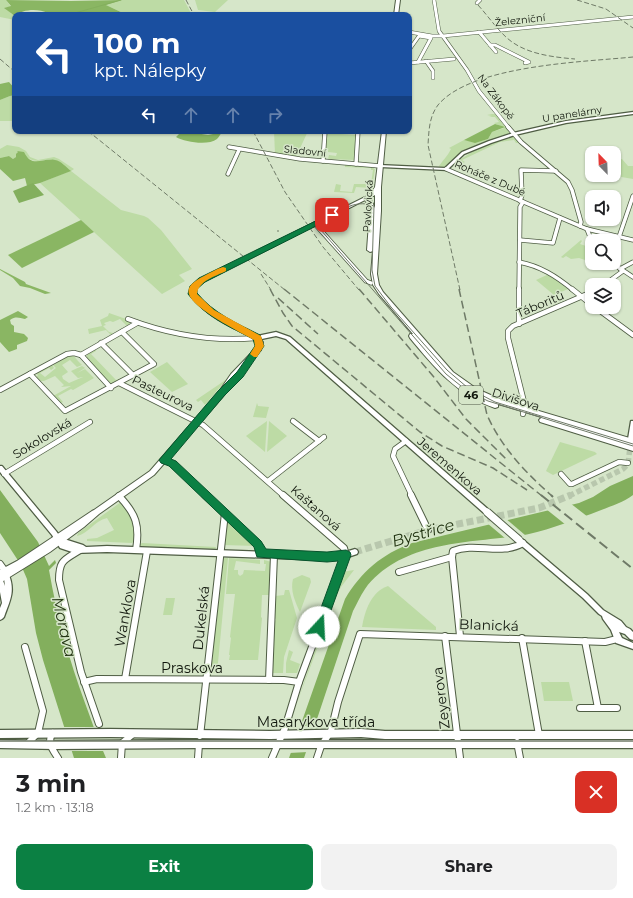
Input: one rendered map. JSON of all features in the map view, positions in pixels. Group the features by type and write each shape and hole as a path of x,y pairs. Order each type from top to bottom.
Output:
{"main road":[{"path":"396,12 398,0"},
{"name":"Pavlovická","path":"373,283 376,210 384,134"},
{"path":"258,338 211,312 192,294 193,288 198,282 368,198 378,187"},
{"path":"368,198 376,210"},
{"name":"Pavlovická","path":"373,283 369,274 372,218 376,210"},
{"name":"Divišova","path":"373,283 386,306 452,382 470,395 482,400 524,411 632,444"},
{"name":"Pasteurova","path":"50,545 92,518 97,512 152,474 240,374 259,347 260,344 258,338"},
{"path":"4,575 22,567 50,545"},
{"path":"4,575 50,545"}],"street":[{"name":"Na Zákopě","path":"434,0 439,29 443,36 491,107 514,134 463,153 446,169"},
{"path":"477,3 480,0"},
{"name":"Železniční","path":"412,33 430,36 443,36 633,17"},
{"path":"479,32 496,52"},
{"path":"412,46 418,37 431,38 418,62"},
{"path":"490,45 494,45 529,62 525,63"},
{"path":"412,63 454,59"},
{"path":"426,62 433,71 433,78"},
{"name":"U panelárny","path":"514,134 566,122 633,113"},
{"path":"323,162 325,134"},
{"path":"356,164 358,134"},
{"path":"514,134 531,151 566,180 571,188 581,222 580,226"},
{"name":"Sladovní","path":"229,147 239,150 323,162 380,166"},
{"path":"228,174 239,150"},
{"name":"Roháče z Dubé","path":"380,166 446,169 587,230 605,234"},
{"path":"519,324 520,207 522,195 521,170 556,171"},
{"path":"620,234 633,196"},
{"path":"520,240 553,243 560,218"},
{"path":"314,224 366,281 373,283"},
{"path":"587,230 589,234"},
{"name":"Roháče z Dubé","path":"621,237 633,240"},
{"path":"519,262 532,264 543,268 585,298"},
{"path":"612,278 633,262"},
{"path":"621,270 633,277"},
{"name":"Táboritů","path":"524,411 508,335 511,328 585,295"},
{"path":"604,314 633,335"},
{"path":"128,319 158,329 204,337 229,339 258,338"},
{"path":"81,355 137,323"},
{"path":"30,374 65,411 154,364 122,332"},
{"name":"Jeremenkova","path":"258,338 274,334 286,336 579,591 601,612 618,623 632,636 630,645 622,643 616,636"},
{"path":"101,343 134,375"},
{"path":"0,390 68,354 74,353 81,355 111,388"},
{"name":"Pasteurova","path":"119,383 197,422"},
{"path":"293,421 319,441"},
{"name":"Sokolovská","path":"59,539 2,471 90,422"},
{"name":"Kaštanová","path":"197,422 203,425 342,545 346,555"},
{"path":"632,444 633,423"},
{"path":"268,481 324,437"},
{"path":"406,441 395,448 393,456 428,530"},
{"path":"164,460 172,464 258,544 260,547 260,554"},
{"path":"561,474 570,484 572,484 619,462 628,463"},
{"path":"119,496 131,509 139,528 136,550"},
{"name":"Dukelská","path":"198,758 224,513"},
{"path":"59,539 61,545 65,548 82,549 327,557 346,555 355,552"},
{"path":"399,572 452,554 463,548 513,549 521,541"},
{"path":"82,549 62,561 59,575 84,682 99,724"},
{"name":"Wanklova","path":"126,679 147,551"},
{"path":"452,554 460,636"},
{"path":"270,680 274,555"},
{"path":"272,758 282,735 346,555"},
{"path":"0,564 4,575 5,602 0,617"},
{"path":"601,612 614,628 616,636"},
{"path":"616,636 618,630 623,629"},
{"name":"Blanická","path":"330,730 360,634 585,641 607,641 616,636"},
{"name":"Zeyerova","path":"445,636 460,758"},
{"path":"522,638 541,744"},
{"path":"585,641 598,708"},
{"path":"25,744 32,741 39,731 43,708 26,647"},
{"name":"Praskova","path":"84,682 97,679 270,680 300,682"},
{"path":"580,708 617,708"},
{"path":"317,758 319,744 330,730"},
{"name":"Masarykova třída","path":"0,744 121,745 200,739 319,734 330,730 457,735 633,735"},
{"path":"39,731 51,745 58,758"},
{"name":"Masarykova třída","path":"0,734 39,731 52,734 110,733 267,744 458,744 518,746 541,744 633,744"},
{"path":"110,733 118,739 121,745 121,758"},
{"path":"51,745 50,739 52,734"},
{"path":"121,745 126,738 136,734"},
{"path":"516,735 520,758"}],"shaded area":[{"path":"0,0 6,0 11,7 5,8 12,14 12,19 0,17"},
{"path":"6,0 122,0 106,5 121,12 46,12 35,10 12,12 12,14 4,8 11,6"},
{"path":"122,0 184,0 190,12 121,12 106,5"},
{"path":"195,0 228,0 215,12 198,10"},
{"path":"9,82 12,86 12,96 0,100 0,84"},
{"path":"12,96 12,121 0,121 0,100"},
{"path":"495,114 509,130 509,133 492,141 468,149 454,160 447,168 440,168 439,166 451,149 449,148 464,140 476,142 488,139 492,132 504,128 494,123 499,122 495,117 489,117 492,116 487,115"},
{"path":"495,124 505,127 492,132 488,139 475,143 464,140"},
{"path":"179,134 221,134 213,141 202,143 191,142 176,137"},
{"path":"274,134 307,134 296,157 275,154"},
{"path":"326,134 356,135 355,160 328,159 329,155 336,156 337,153 328,152 328,150 325,150"},
{"path":"511,136 516,138 519,143 516,143 514,140 500,142 462,160 465,162 463,163 458,161 478,148"},
{"path":"7,145 19,147 26,151 30,157 38,160 54,157 59,159 74,169 71,171 121,210 148,218 161,230 192,269 179,275 185,281 162,294 40,183 70,171 51,159 36,161 18,152 16,157 13,159 9,156 0,158 0,149"},
{"path":"17,151 24,152 27,157 34,161 51,159 57,161 71,171 40,183 27,186 25,178 13,181 0,169 0,158 9,156 13,159 16,157"},
{"path":"621,159 628,166 633,166 633,179 621,177"},
{"path":"345,165 372,167 375,169 372,188 356,187 354,193 334,192 336,184 341,185 340,191 352,192 354,184 371,184 373,170 371,170 371,168 345,167"},
{"path":"33,183 44,195 19,203 13,191"},
{"path":"81,220 94,232 22,268 8,255"},
{"path":"581,240 582,241 580,244 585,246 585,260 579,258 571,259 566,256 563,258 561,257"},
{"path":"0,269 25,282 26,284 51,293 45,294 20,286 13,278"},
{"path":"549,274 568,289 554,295 536,280"},
{"path":"18,311 28,317 25,319 14,318 10,320 11,324 14,326 14,332 24,334 28,338 27,341 17,345 17,349 9,352 0,342 0,320"},
{"path":"109,313 129,320 131,323 127,326 120,319 113,322 110,321 104,323 106,325 103,326 109,332 113,333 111,335 106,330 89,334 88,329 102,326 100,320 108,316"},
{"path":"96,349 96,351 91,354 116,380 123,379 111,384 87,359 87,355"},
{"path":"72,354 82,365 77,367 70,360 62,365 68,372 62,376 63,379 69,383 83,377 78,378 71,371 82,366 85,368 77,373 85,369 94,378 73,390 71,389 58,396 63,402 59,404 53,396 71,386 61,387 64,385 55,376 44,381 39,381 36,378 38,375 35,373 52,365 54,368 51,370 49,368 40,373 45,377 56,368 53,365"},
{"path":"167,362 188,384 172,392 150,372"},
{"path":"227,379 205,405 201,400 198,402 196,400"},
{"path":"257,403 258,406 269,407 266,418 253,417"},
{"path":"267,421 265,452 246,436"},
{"path":"269,421 287,436 267,452"},
{"path":"560,442 595,452 597,454 553,475 546,471"},
{"path":"633,476 633,495 591,514 537,532 519,536 456,543 415,553 396,562 379,574 365,589 353,611 304,758 289,758 345,599 358,580 373,565 401,547 412,543 579,503 593,497 610,486"},
{"path":"0,490 38,542 49,566 55,560 56,563 49,570 60,621 79,687 106,758 74,758 43,660 36,633 27,579 21,565 0,533"},
{"path":"121,502 125,506 132,520 136,542 87,541 87,539 97,538 114,530 107,518 98,522 81,535 77,536 78,533"},
{"path":"230,521 257,546 223,545 226,523"},
{"path":"142,543 216,547 215,550 139,547 138,545"},
{"path":"222,558 228,558 217,673 211,673"},
{"path":"229,558 260,560 260,564 236,561 234,570 238,570 238,574 240,576 243,574 244,570 265,571 266,564 264,564 264,560 272,562 271,595 262,595 262,618 258,660 229,660 235,594 226,594"},
{"path":"354,570 337,595 297,703 342,572"},
{"path":"302,575 310,578 311,582 300,612 296,604 292,583 293,579"},
{"path":"388,586 436,627 436,630 362,627 367,608 373,597"},
{"path":"285,590 289,590 297,618 284,657 283,673 272,673 274,621 276,620 274,616 275,596 284,595"},
{"path":"166,598 175,598 172,615 163,615"},
{"path":"289,650 293,652 290,660 300,664 297,673 286,673 286,663"},
{"path":"541,682 569,682 573,701 544,701"}],"pier":[{"path":"570,503 588,517 566,525 546,509"},
{"path":"505,518 525,535 520,538 506,539 487,523"},
{"path":"298,726 317,726 308,752 289,753"},
{"path":"62,727 95,727 105,751 70,751"}],"waterway":[{"path":"79,12 121,0"}],"tunnel":[{"path":"571,495 623,469 628,464 630,447"},
{"path":"355,552 428,530 539,508 571,495"}],"tram line":[{"path":"633,444 495,402 468,388 447,370 391,307 375,286 372,270 374,206 366,204 352,205 320,223 320,229 446,374 466,390 488,401 633,446"},
{"path":"0,741 633,741"}],"railway":[{"path":"186,0 192,12"},
{"path":"577,0 606,9 633,28"},
{"path":"478,5 507,38 522,48 539,54 575,59"},
{"path":"460,290 428,145 431,119 438,105 454,92 476,81 501,74 558,64 633,57"},
{"path":"0,59 12,69"},
{"path":"92,134 285,290"},
{"path":"255,134 285,192 323,247 359,290"},
{"path":"261,274 271,290"},
{"path":"270,289 292,326 420,432 442,446 493,468 527,490"},
{"path":"284,289 542,496"},
{"path":"359,289 433,376 466,419 507,460"},
{"path":"459,289 487,415 493,427 515,459 552,496"},
{"path":"278,298 318,334"},
{"path":"541,495 633,569"}],"slow traffic":[{"path":"223,269 198,282 192,290 192,294 211,312 258,338 260,346 254,354"}],"route":[{"path":"319,627 346,555 327,557 260,554 260,547 258,544 172,464 164,460 221,394 234,382 260,346 257,337 211,312 196,299 192,294 192,290 195,285 198,282 332,215"}],"water label":[{"name":"Bystřice","path":"423,533"},
{"name":"Morava","path":"64,627"}]}
